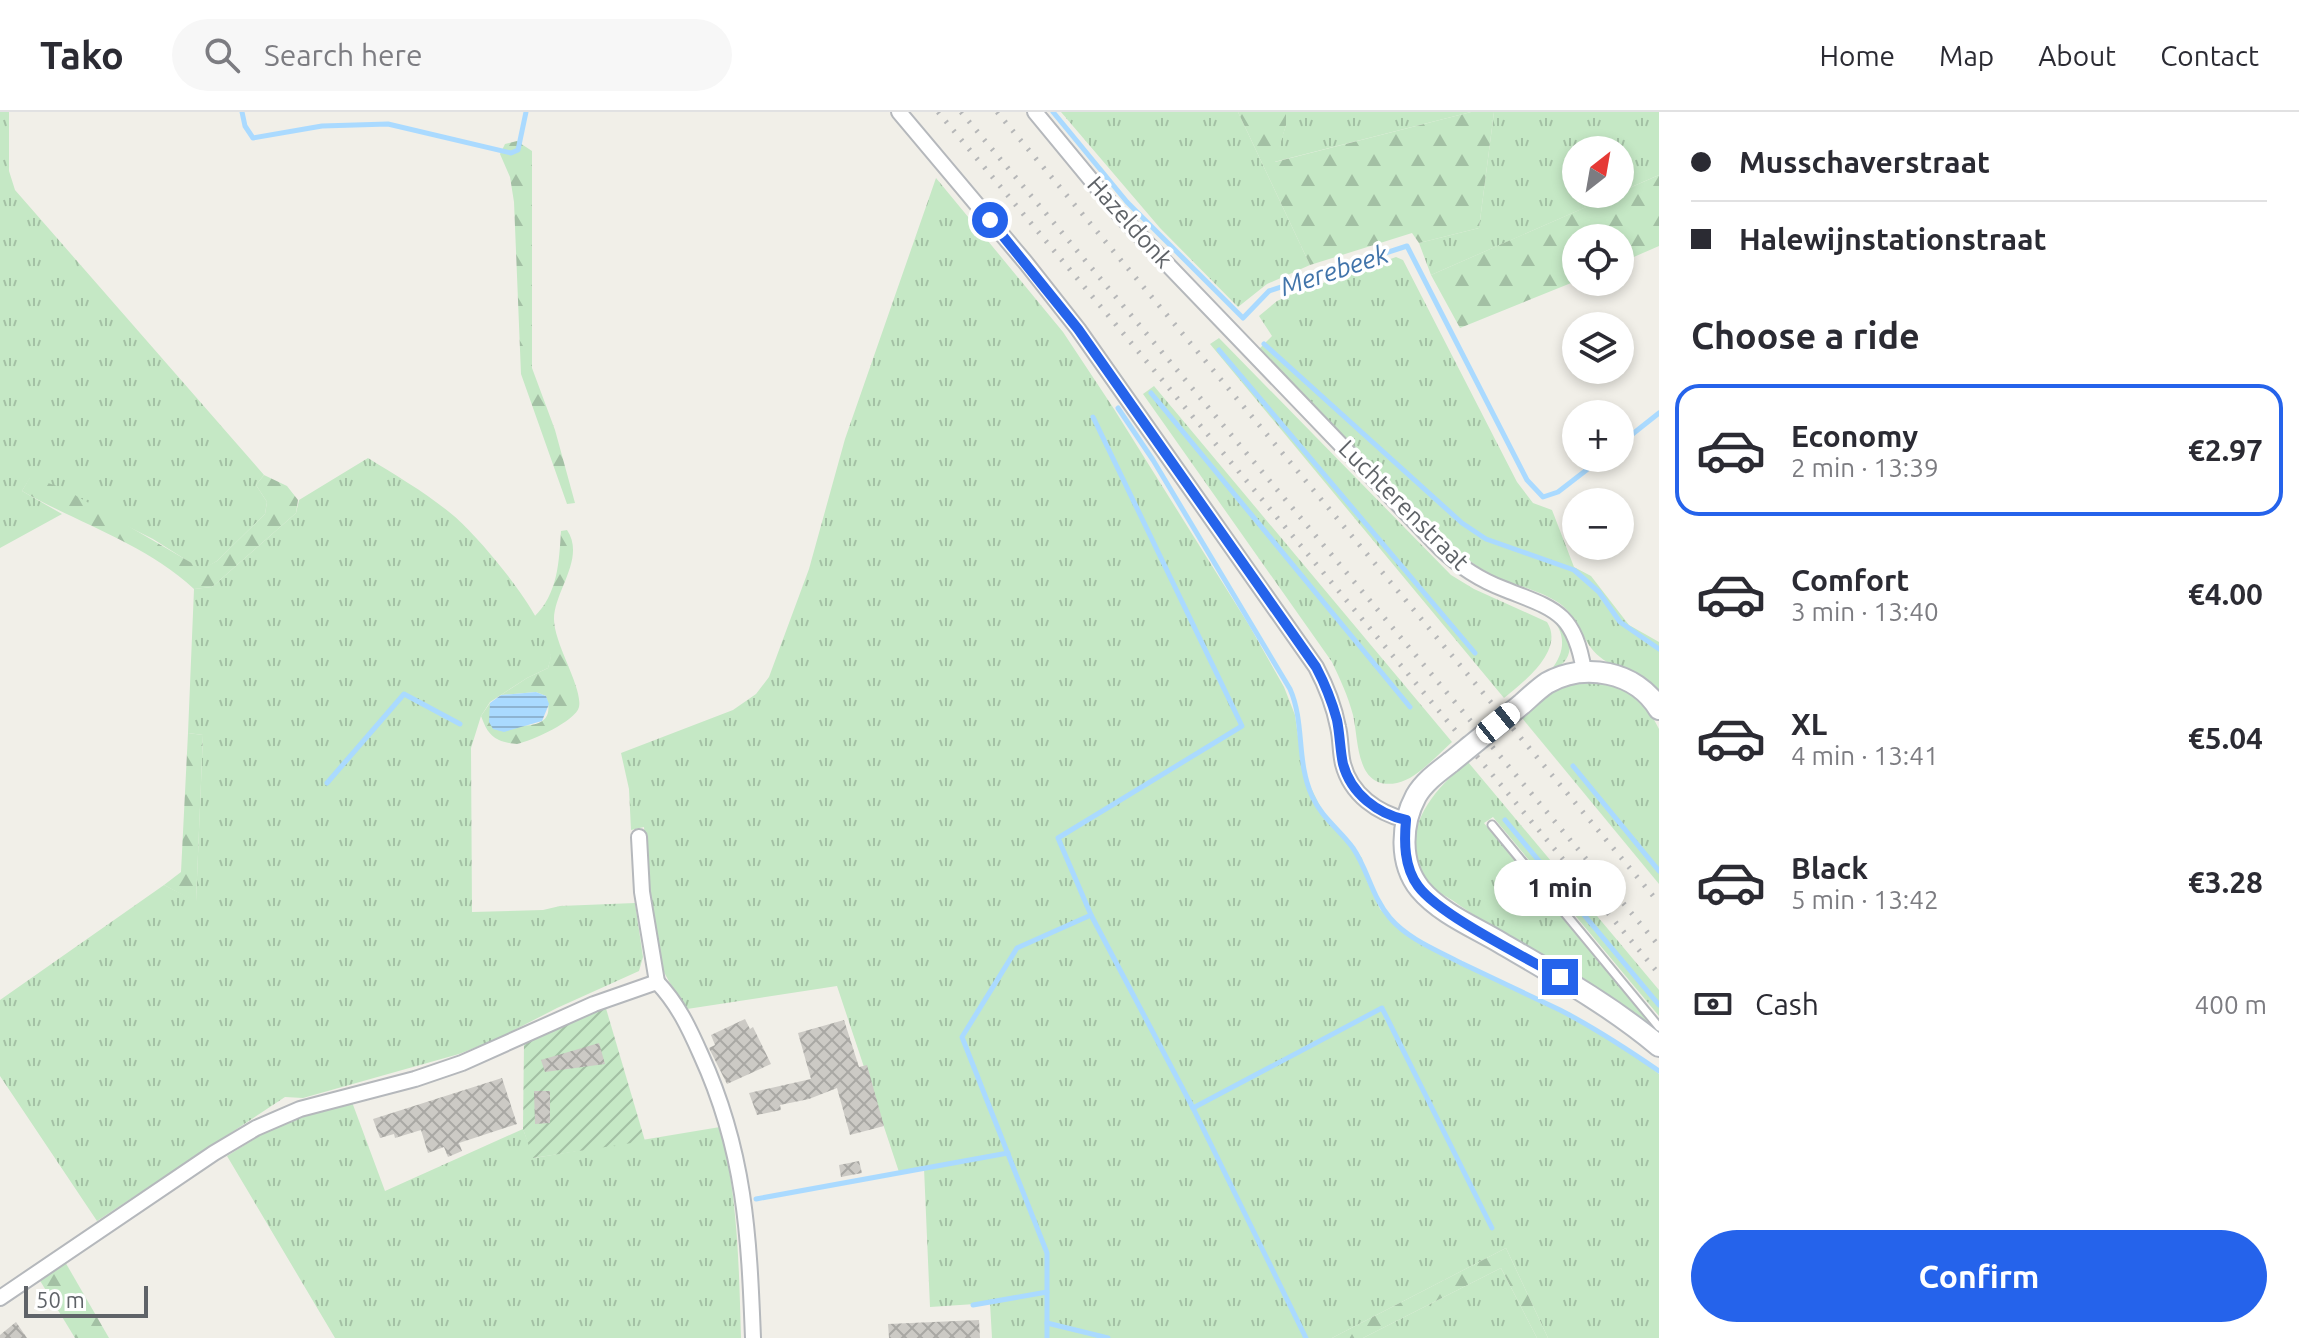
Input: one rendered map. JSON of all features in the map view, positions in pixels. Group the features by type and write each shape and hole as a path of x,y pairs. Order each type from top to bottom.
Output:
{"street":[{"path":"899,112 1026,263 1126,397 1316,667 1334,710 1343,764 1358,792 1380,811 1406,820"},
{"name":"Hazeldonk","path":"1035,112 1120,215 1229,328"},
{"name":"Luchterenstraat","path":"1229,328 1451,559 1480,578 1541,602 1559,614 1578,645 1584,671"},
{"path":"1659,709 1651,697 1635,684 1605,673 1584,671 1544,685 1436,774 1417,795 1406,820 1405,844 1407,860 1418,887 1430,899 1598,1000 1659,1046"},
{"path":"639,837 642,892 657,982 678,1006 687,1024 724,1112 737,1157 747,1221 753,1338"},
{"path":"0,1298 214,1153 256,1128 300,1109 415,1079 462,1063 594,1004 657,982"}],"lane":[{"path":"1492,825 1659,1027"}],"green space":[{"path":"0,112 9,112 9,171 15,190 264,475 256,485 267,502 265,514 217,561 202,570 153,539 30,478 22,491 62,514 0,548"},
{"path":"1061,112 1238,112 1310,265 1267,284 1238,307 1160,228"},
{"path":"1238,112 1286,112 1286,125 1275,162 1471,112 1494,112 1479,228 1419,243 1412,233 1310,265"},
{"path":"1286,112 1471,112 1274,162 1286,125"},
{"path":"1494,112 1659,112 1659,175 1634,186 1634,136 1562,136 1562,208 1584,208 1431,275 1419,243 1479,228"},
{"path":"517,141 532,151 532,368 555,430 575,503 567,504 521,374 514,202 510,177 500,154 505,144"},
{"path":"1659,175 1659,246 1634,257 1634,224 1562,224 1562,287 1460,328 1431,275 1584,208 1634,208 1634,186"},
{"path":"936,178 1063,332 1249,625 1284,687 1295,715 1302,765 1311,788 1323,812 1362,858 1367,881 1380,909 1400,930 1439,953 1570,1013 1626,1048 1659,1074 1659,1338 1548,1338 1506,1248 1332,1338 992,1338 990,1303 930,1307 924,1168 899,1172 837,986 687,1009 669,982 659,957 651,921 644,827 631,830 629,789 621,753 733,710 756,694 769,677 809,569 845,439"},
{"path":"1396,257 1403,260 1517,482 1533,503 1552,510 1562,536 1562,560 1571,560 1574,567 1591,576 1629,625 1659,642 1659,691 1646,680 1600,657 1559,603 1494,576 1460,553 1259,349 1272,336 1259,316 1277,301"},
{"path":"1219,338 1451,575 1474,589 1547,622 1551,643 1547,654 1522,683 1504,698 1210,344"},
{"path":"1154,386 1452,742 1412,777 1397,783 1383,783 1366,772 1358,750 1351,708 1332,662 1143,394"},
{"path":"368,458 444,508 481,543 527,602 539,622 551,656 548,668 490,702 481,716 471,748 472,912 635,903 643,957 639,971 459,1054 303,1098 285,1097 97,1221 0,1076 0,1000 164,885 196,901 203,735 188,733 194,589 212,587 296,513 299,500"},
{"path":"264,475 287,486 298,500 296,513 212,587 194,589 155,559 22,491 30,477 63,488 202,569 217,561 265,514 267,502 256,485"},
{"path":"567,530 573,552 554,619 558,641 577,689 579,707 570,718 542,735 517,744 503,741 490,733 481,716 490,703 490,722 520,726 540,723 546,717 546,696 536,692 501,695 548,668 551,656 534,617 553,588 561,531"},
{"path":"1550,615 1564,628 1570,644 1566,659 1551,670 1562,642 1559,629"},
{"path":"1602,680 1625,688 1644,701 1659,729 1659,884 1522,718 1558,690"},
{"path":"188,733 203,735 196,902 164,885 181,872"},
{"path":"1468,762 1659,990 1659,1016 1493,817 1484,823 1658,1033 1583,979 1477,917 1432,886 1415,851 1416,834 1429,802"},
{"path":"605,1005 645,1141 533,1158 523,1129 524,1043"},
{"path":"352,1102 385,1191 523,1129 534,1158 720,1127 734,1205 741,1338 335,1338 227,1156 282,1122"},
{"path":"1506,1248 1548,1338 1537,1338 1501,1268 1363,1338 1332,1338"},
{"path":"64,1260 109,1338 75,1338 39,1279"},
{"path":"1501,1268 1537,1338 1363,1338"}],"water":[{"path":"536,692 546,696 549,704 542,721 504,732 493,729 489,722 490,703 501,695"}],"building":[{"path":"745,1019 750,1029 753,1027 771,1064 727,1084 709,1048 715,1045 711,1035"},
{"path":"844,1020 859,1067 867,1065 884,1126 850,1135 837,1088 809,1099 780,1105 781,1110 757,1115 749,1093 811,1079 798,1033"},
{"path":"599,1043 605,1064 545,1072 541,1060"},
{"path":"502,1078 517,1124 459,1143 462,1151 448,1157 444,1147 428,1153 421,1130 395,1138 394,1134 380,1138 373,1119"},
{"path":"534,1091 550,1091 550,1123 535,1124"},
{"path":"859,1161 862,1173 841,1177 839,1165"},
{"path":"979,1320 980,1338 889,1338 888,1324"},
{"path":"16,1322 27,1338 0,1338 0,1335"}],"waterway":[{"name":"Merebeek","path":"242,112 245,126 253,138 322,126 388,124 511,153 518,150 526,112"},
{"name":"Merebeek","path":"1053,112 1127,202 1243,318 1269,291 1407,246 1527,480 1543,497 1558,492 1584,472"},
{"path":"1264,344 1462,523 1486,539 1574,570 1599,592 1620,622 1659,649"},
{"path":"1219,350 1475,653"},
{"path":"1151,393 1410,707"},
{"path":"1118,408 1153,460 1290,689 1298,715 1304,769 1312,796 1353,848 1390,918 1423,944 1573,1017 1659,1071"},
{"name":"Merebeek","path":"1634,433 1659,413"},
{"path":"1047,1338 1047,1253 962,1037 1017,948 1091,915 1058,838 1242,726 1093,417"},
{"path":"327,783 404,694 460,724"},
{"path":"1573,766 1659,871"},
{"path":"1505,820 1659,1005"},
{"path":"1091,915 1193,1108 1306,1338"},
{"path":"1193,1108 1382,1008 1492,1228"},
{"path":"756,1199 1008,1153"},
{"path":"973,1305 1047,1292"},
{"path":"1047,1323 1108,1338"}],"railway":[{"path":"938,112 1659,974"},
{"path":"961,112 1659,946"},
{"path":"997,112 1659,903"}],"route":[{"path":"990,220 1078,329 1316,667 1334,710 1347,775 1372,806 1391,817 1406,820 1407,860 1418,887 1430,899 1461,919 1560,977"}]}
